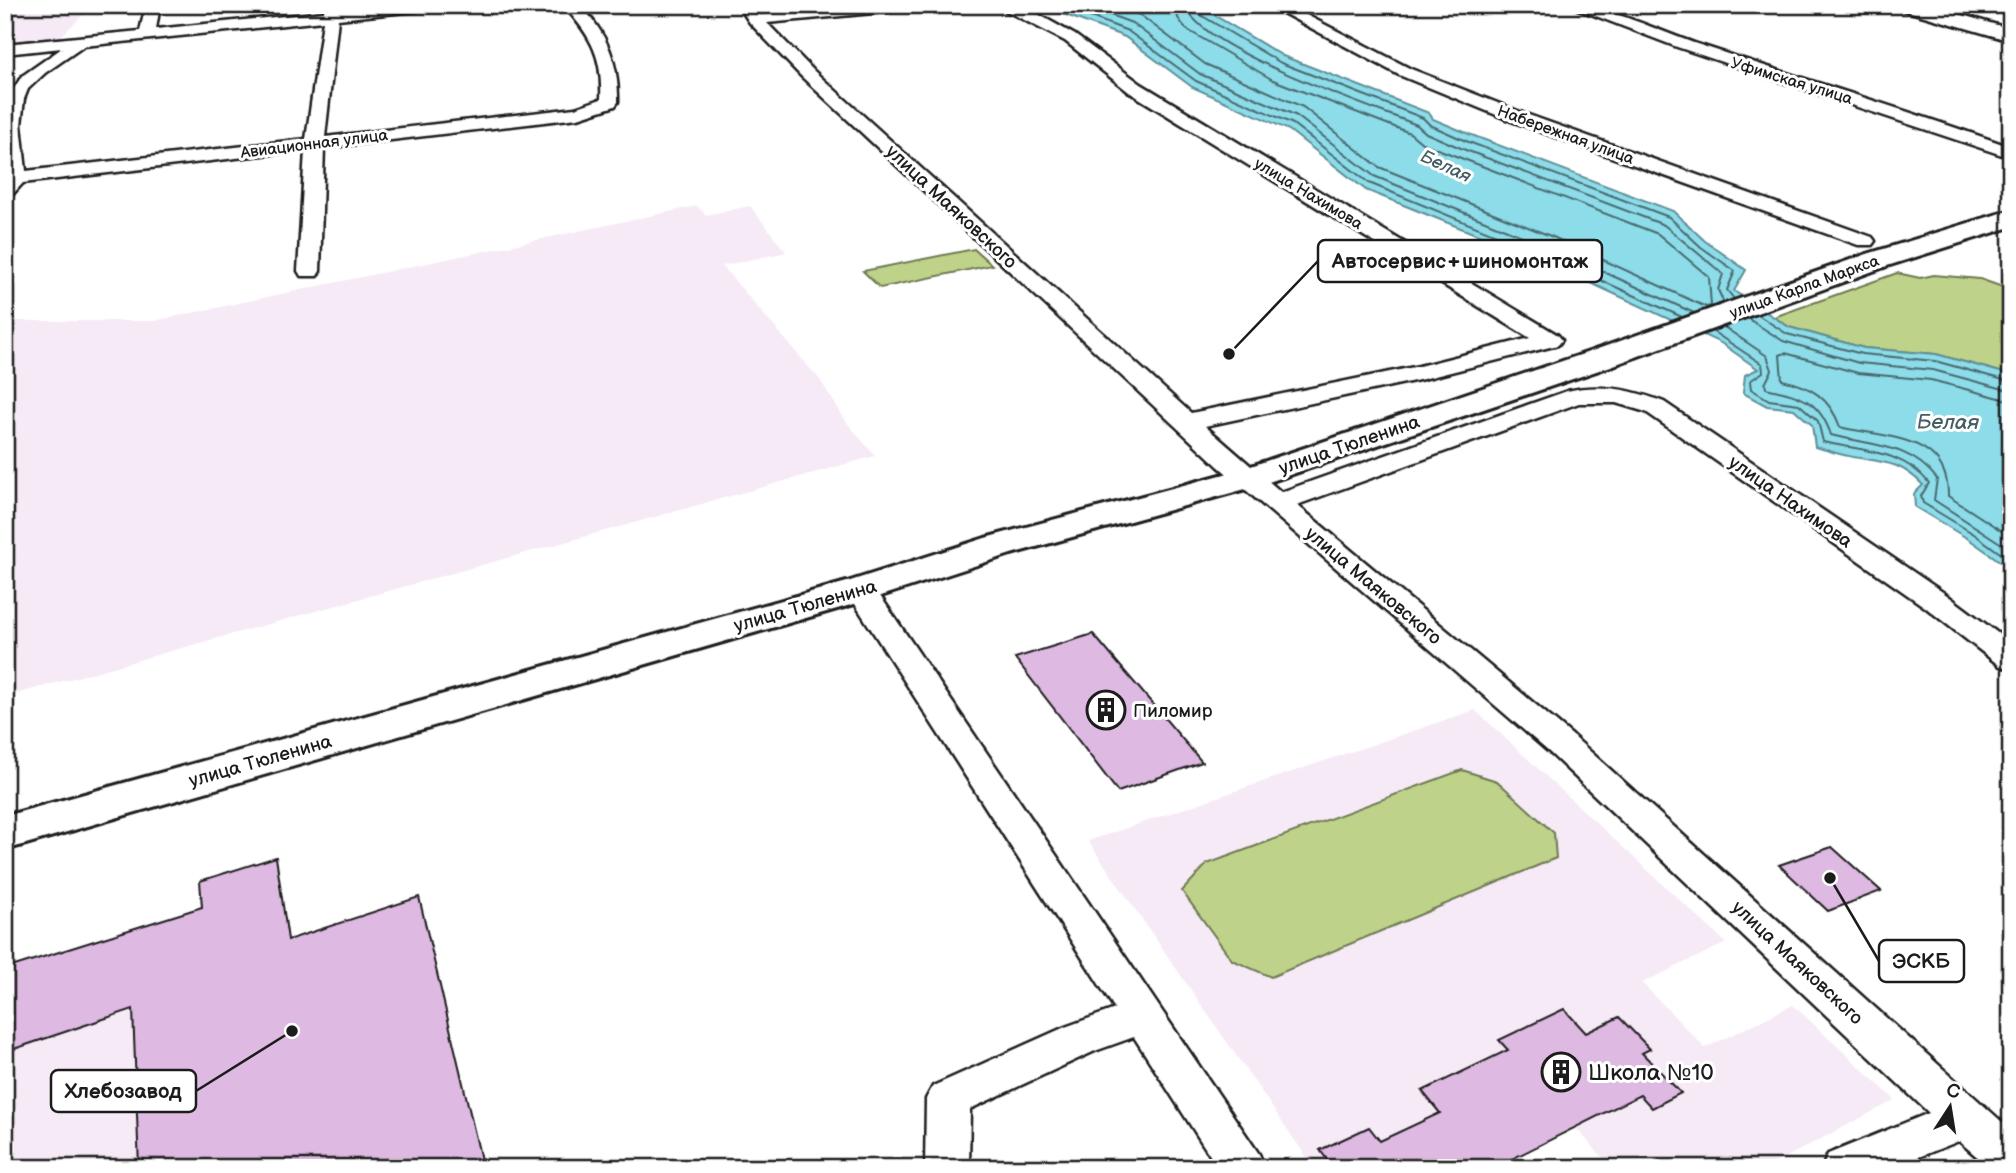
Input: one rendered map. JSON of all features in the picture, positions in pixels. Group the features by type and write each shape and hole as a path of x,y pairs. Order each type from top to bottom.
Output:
{"main road":[{"name":"улица Карла Маркса","path":"1600,359 1871,251 2011,218"},
{"name":"улица Тюленина","path":"5,833 861,590 998,546 1262,490 1600,359"}],"street":[{"path":"147,34 153,5"},
{"path":"5,49 82,42 333,10 435,5"},
{"name":"Авиационная улица","path":"11,185 315,143 578,113 609,102 610,76 605,48 577,9 570,5"},
{"path":"750,13 916,5"},
{"name":"улица Нахимова","path":"1002,5 1031,16 1070,38 1135,88 1550,340 1419,373 1187,422"},
{"name":"Набережная улица","path":"1275,5 1405,72 1871,251"},
{"name":"Уфимская улица","path":"1574,5 1661,39 1936,125 2011,153"},
{"path":"1906,5 2011,34"},
{"path":"309,271 315,143 333,10"},
{"name":"улица Маяковского","path":"750,13 808,74 1187,422 1262,490 1561,744 1964,1118 2011,1158"},
{"path":"11,185 15,97 25,80 82,42"},
{"name":"улица Нахимова","path":"1262,490 1576,397 1603,394 1628,396 1666,414 1936,601 2011,659"},
{"path":"861,590 1243,1168"},
{"path":"947,1168 948,1098 1080,1039 1141,1017"},
{"path":"1844,1168 1880,1149 1927,1135 1964,1118"}],"shaded area":[{"path":"5,5 84,5 85,13 57,40 5,45"},
{"path":"697,206 706,215 750,206 786,252 722,266 820,380 848,424 875,456 5,697 5,321 154,321"},
{"path":"1475,710 1726,943 1642,983 1705,1048 1793,1005 1895,1100 1765,1168 1612,1168 1575,1127 1504,1163 1508,1168 1314,1168 1088,841"},
{"path":"276,857 289,940 419,897 483,1168 5,1168 5,969 202,907 200,881"}],"green space":[{"path":"974,249 992,265 880,288 863,271"},
{"path":"1897,273 1920,278 1934,275 1980,279 2011,290 2011,375 1936,354 1864,348 1789,327 1774,317"},
{"path":"1462,770 1497,781 1554,833 1556,858 1271,977 1232,960 1182,891 1207,864"}],"water":[{"name":"Белая","path":"1039,5 1197,5 1283,56 1429,113 1433,119 1469,134 1673,211 1705,241 1746,270 1734,291 1789,327 1864,348 1936,354 2011,375 2011,569 1970,540 1915,507 1914,494 1923,485 1907,471 1891,464 1815,447 1812,425 1794,409 1767,406 1743,393 1745,375 1758,369 1721,343 1543,261 1366,190 1289,130 1192,87 1125,37"}],"building":[{"name":"Пиломир","path":"1093,634 1202,762 1118,792 1015,658"},
{"path":"1832,847 1881,891 1828,911 1779,865"},
{"path":"276,857 288,940 419,897 483,1168 139,1168 133,1009 5,1052 5,969 202,907 200,881"},
{"name":"Школа №10","path":"1564,1009 1586,1033 1619,1017 1650,1049 1642,1053 1681,1093 1652,1108 1640,1095 1494,1168 1333,1168 1320,1150 1369,1127 1380,1141 1440,1113 1422,1091 1508,1050 1499,1040"}],"place":[{"name":"Автосервис+шиномонтаж","path":"1229,354"},
{"name":"Пиломир","path":"1106,710"},
{"name":"ЭСКБ","path":"1830,878"},
{"name":"Хлебозавод","path":"292,1031"},
{"name":"Школа №10","path":"1561,1072"}]}
